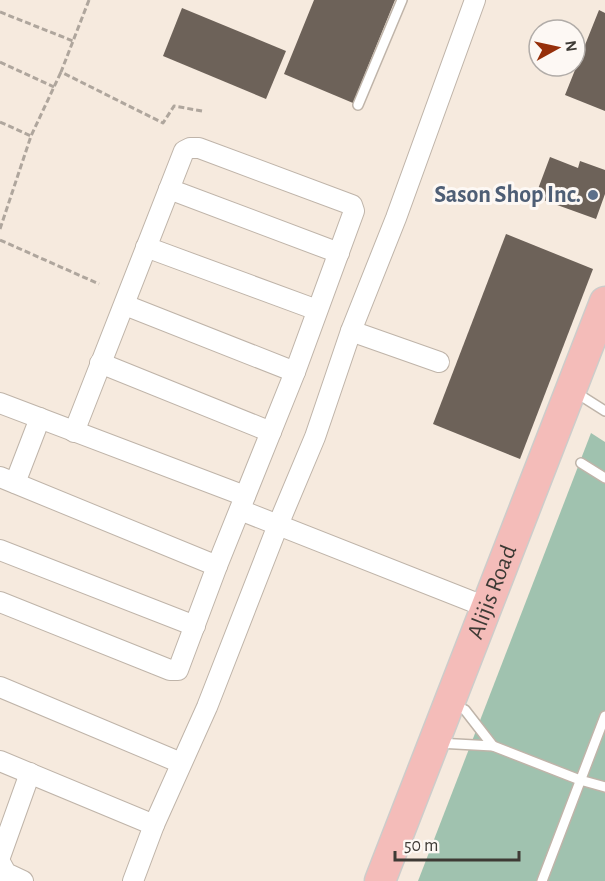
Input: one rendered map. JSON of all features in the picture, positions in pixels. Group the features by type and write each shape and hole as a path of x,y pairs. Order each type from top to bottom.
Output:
{"main road":[{"name":"Alijis Road","path":"380,881 605,302"}],"street":[{"path":"133,881 154,825 207,706 315,437 351,331 396,218 475,0"},
{"path":"0,602 170,670 178,670 295,372 354,211 352,205 199,148 184,151 74,432"},
{"path":"170,189 339,253"},
{"path":"146,247 317,310"},
{"path":"125,305 295,372"},
{"path":"351,331 439,362"},
{"path":"100,363 271,432"},
{"path":"0,403 242,503 278,525 486,606"},
{"path":"40,418 7,480 217,566"},
{"path":"0,550 195,626"},
{"path":"0,687 182,764"},
{"path":"0,761 154,825"},
{"path":"0,857 30,773"},
{"path":"0,862 6,873 23,881"}],"lane":[{"path":"358,105 402,0"},
{"path":"571,389 605,411"},
{"path":"581,463 605,478"},
{"path":"450,703 465,710 493,746"},
{"path":"542,881 605,716"},
{"path":"434,743 493,746 580,780 605,787"}],"path":[{"path":"0,229 31,136 61,72 89,0"},
{"path":"0,12 73,41"},
{"path":"0,62 54,87"},
{"path":"61,72 163,123 174,106 202,111"},
{"path":"0,122 31,136"},
{"path":"0,240 99,284"}],"green space":[{"path":"591,433 605,442 605,881 418,881"}],"building":[{"path":"314,0 395,0 353,103 284,74"},
{"path":"182,8 286,51 266,99 163,56"},
{"path":"599,10 605,13 605,111 565,95 572,78 587,78 587,40"},
{"path":"550,157 578,168 580,161 605,170 605,194 596,219 535,197"},
{"path":"506,234 593,269 520,459 433,424"}],"place":[{"name":"Sason Shop Inc.","path":"593,195"}]}
